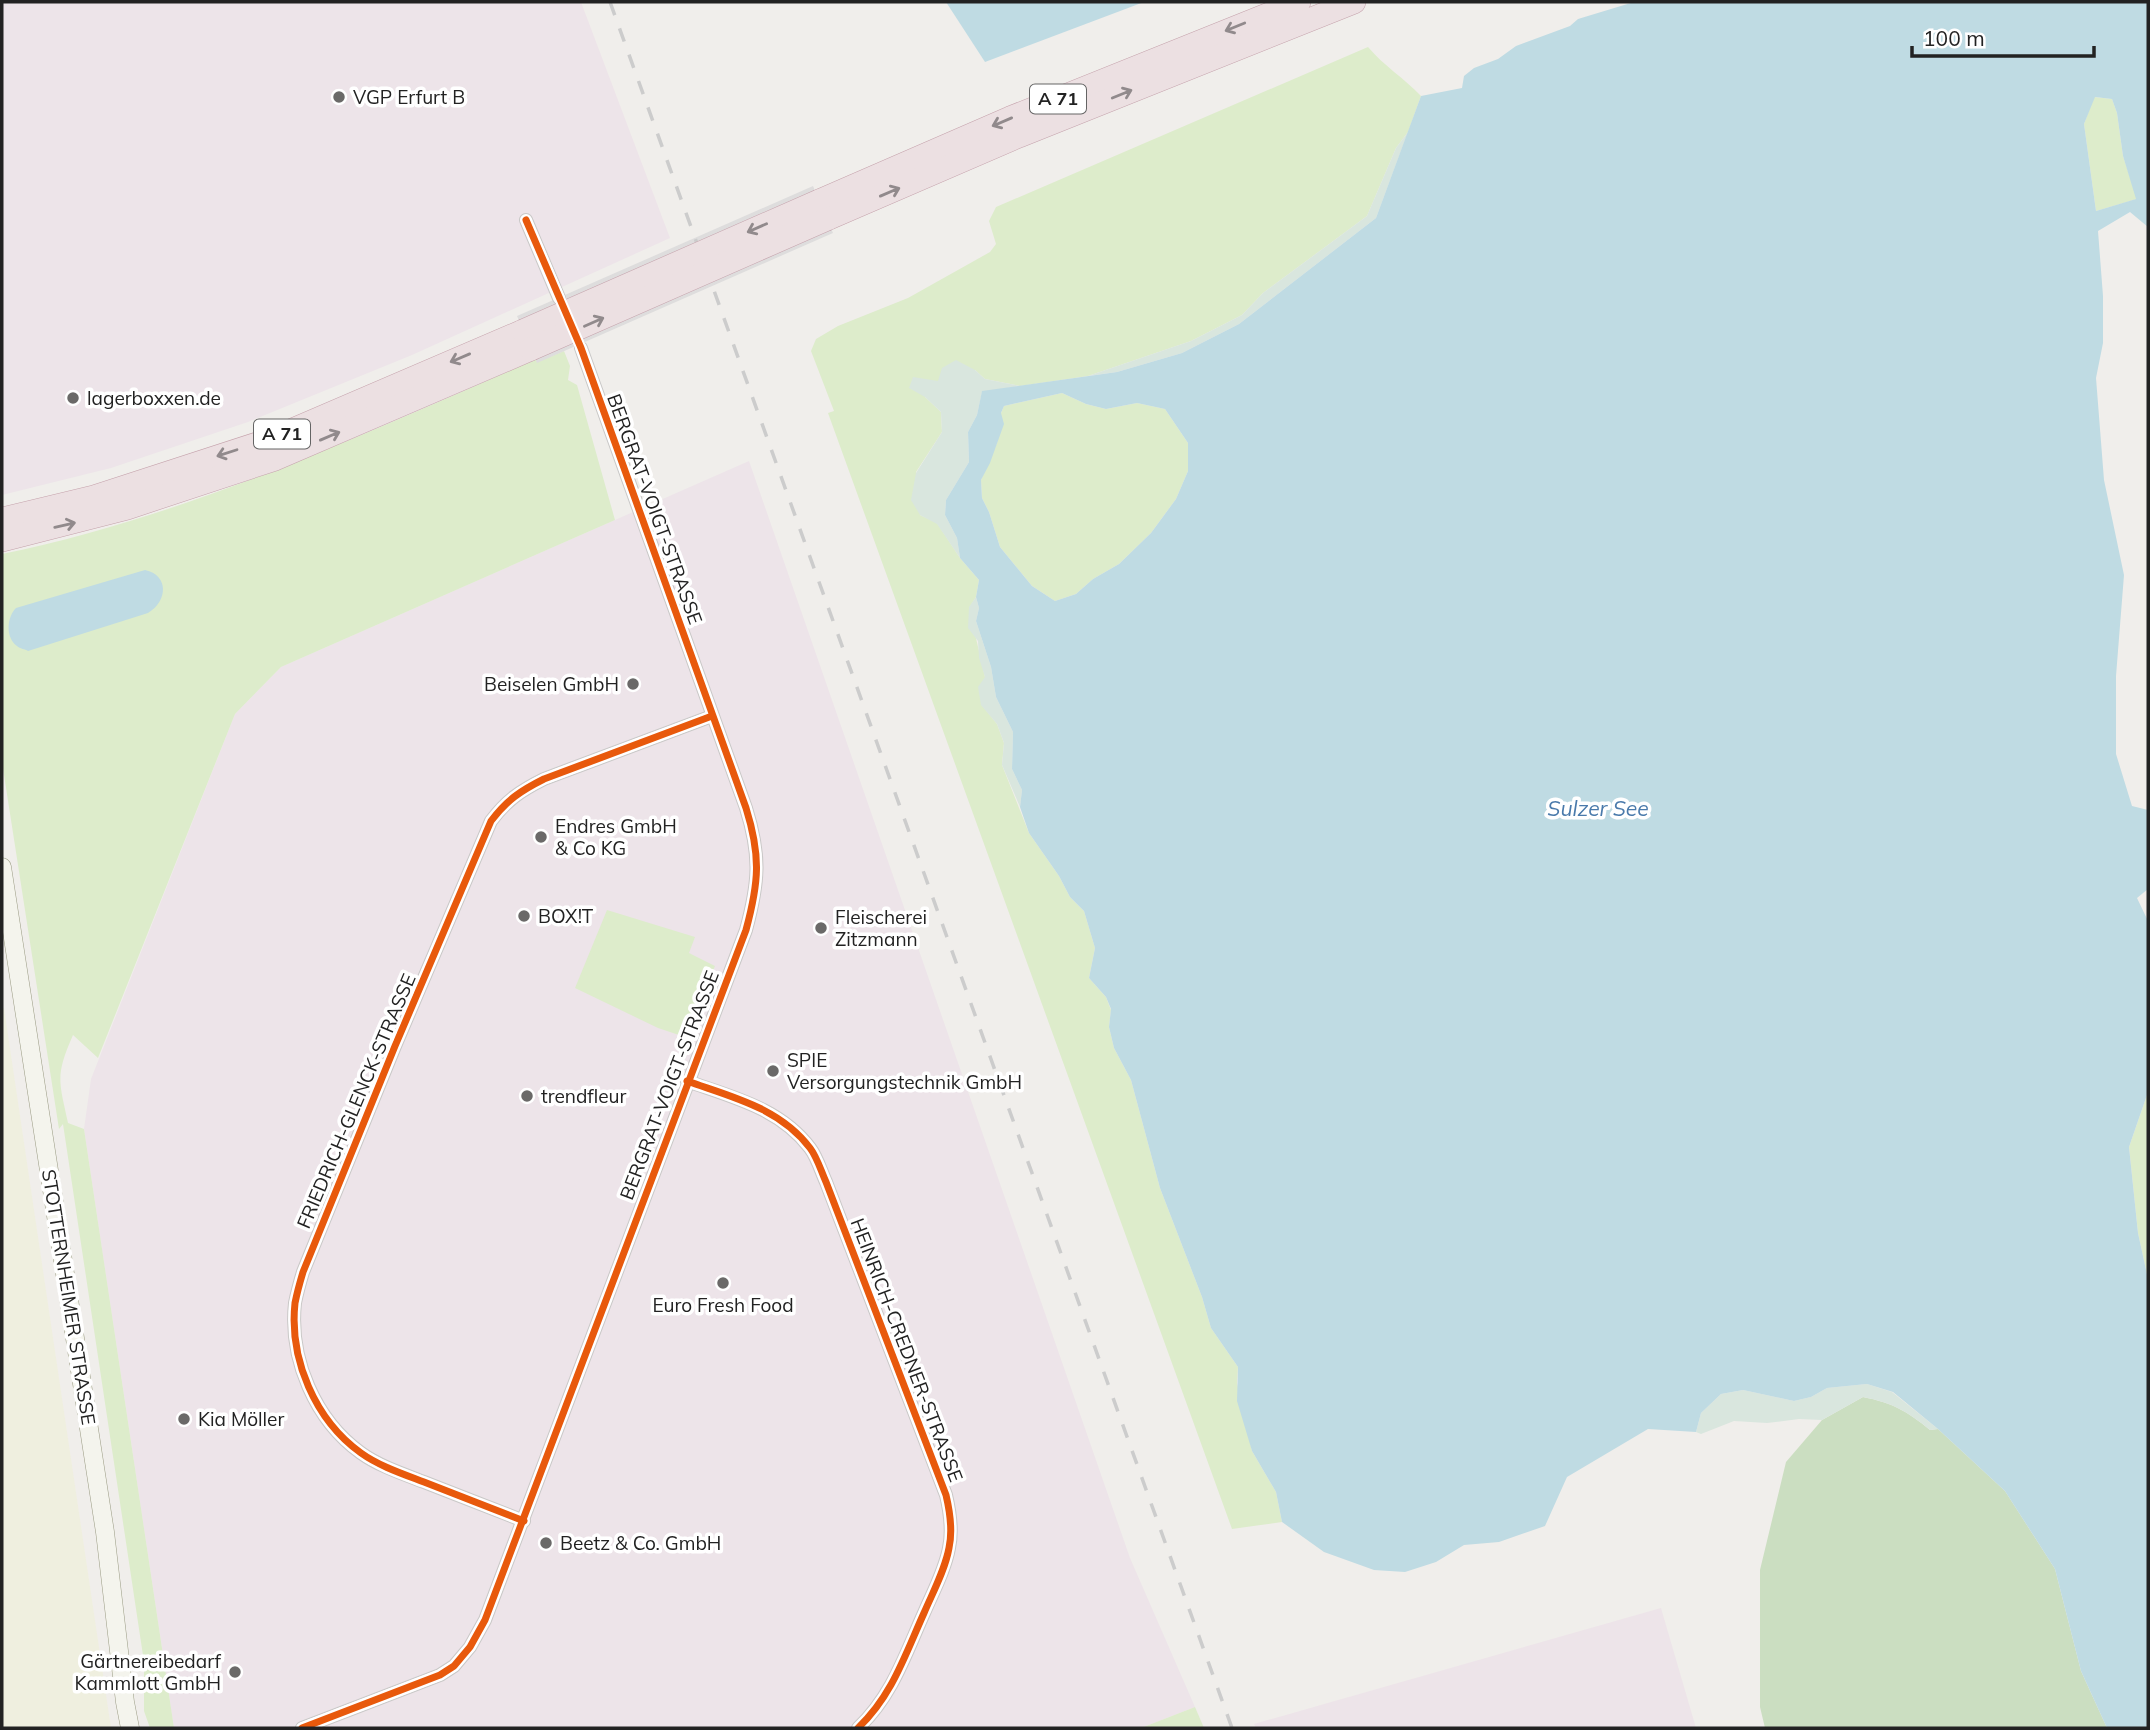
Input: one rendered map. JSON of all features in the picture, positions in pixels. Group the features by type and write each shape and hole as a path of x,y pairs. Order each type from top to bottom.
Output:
{"highway":[{"name":"A 71","path":"2,540 127,508 275,459 527,340 823,210 1010,118 1299,2"},
{"name":"A 71","path":"823,210 1031,131 1354,2"},
{"name":"A 71","path":"2,519 94,497 269,440 527,340"}],"main road":[{"name":"STOTTERNHEIMER STRASSE","path":"2,867 105,1532 130,1728"}],"street":[{"path":"526,220 559,298"},
{"name":"BERGRAT-VOIGT-STRASSE","path":"311,1727 428,1681 454,1666 470,1647 485,1620 746,930 754,900 758,870 755,838 581,348"},
{"name":"FRIEDRICH-GLENCK-STRASSE","path":"524,1521 398,1472 362,1453 345,1438 331,1424 310,1393 295,1334 295,1302 315,1241 491,821 506,802 544,779 712,716"},
{"name":"HEINRICH-CREDNER-STRASSE","path":"687,1081 765,1109 793,1128 811,1150 826,1182 946,1495 951,1517 950,1547 943,1570 897,1678 885,1698 858,1728"}],"shaded area":[{"path":"2,2 581,2 670,238 412,355 248,422 111,468 2,495"},
{"path":"1408,132 1376,218 1239,324 1182,353 1117,372 1088,376 1191,341 1242,315 1263,293 1367,216 1396,148"},
{"path":"956,360 985,379 1020,386 982,392 977,415 968,432 969,462 946,500 945,515 957,538 960,558 937,524 920,515 911,500 916,473 942,432 941,412 925,397 909,388 913,377 938,381 942,368"},
{"path":"749,461 1130,1558 1195,1707 1141,1728 174,1728 84,1129 91,1079 235,714 281,667"},
{"path":"976,597 979,608 976,621 991,667 996,697 1013,732 1012,769 1022,790 1020,807 1002,765 1004,743 997,724 981,705 978,687 985,677 979,658 978,641 968,628 969,607"},
{"path":"1867,1384 1892,1392 1938,1429 1930,1430 1899,1409 1863,1397 1822,1420 1799,1419 1767,1423 1734,1421 1701,1434 1696,1432 1701,1413 1721,1394 1743,1390 1794,1401 1811,1397 1827,1388"},
{"path":"1661,1608 1696,1728 1256,1728 1254,1724"}],"green space":[{"path":"1368,47 1421,96 1408,132 1396,148 1367,216 1263,293 1242,315 1191,341 1088,376 1020,386 985,379 975,370 938,381 925,397 941,412 942,432 916,472 920,515 937,523 960,558 979,580 976,597 969,608 985,677 981,704 997,724 1004,743 1002,765 1029,833 1070,897 1084,911 1095,948 1089,978 1106,997 1111,1010 1109,1027 1114,1048 1131,1080 1160,1188 1202,1297 1211,1328 1238,1367 1237,1383 1252,1451 1276,1492 1282,1522 1232,1529 828,413 834,411 811,351 816,339 838,326 908,298 990,252 996,244 989,221 996,207"},
{"path":"2094,97 2112,99 2117,113 2123,156 2137,199 2096,211 2084,124"},
{"path":"564,351 570,366 568,380 577,385 615,520 281,667 235,714 98,1058 73,1035 63,1060 60,1079 68,1123 84,1129 174,1728 150,1728 144,1711 144,1662 63,1124 59,1129 2,762 2,554 71,538 207,496 340,444 536,359 537,362"},
{"path":"1062,393 1086,404 1106,409 1137,403 1165,409 1188,443 1188,471 1176,499 1151,533 1119,564 1093,579 1076,594 1055,601 1032,586 1000,547 982,498 981,480 997,443 1004,406"},
{"path":"607,910 695,937 689,953 715,966 685,1037 658,1028 575,988"},
{"path":"4,1008 111,1728 2,1728"},
{"path":"2148,1092 2148,1279 2138,1233 2129,1147"},
{"path":"1863,1397 1899,1409 1930,1430 1938,1429 2005,1491 2055,1569 2081,1671 2107,1728 1765,1728 1760,1707 1760,1570 1786,1462 1822,1420"},
{"path":"1195,1707 1204,1728 1141,1728"}],"water":[{"path":"946,2 1144,2 985,62"},
{"name":"Sulzer See","path":"1634,2 2148,2 2148,227 2130,212 2098,231 2103,343 2096,378 2104,480 2124,575 2116,676 2116,754 2132,806 2148,810 2148,889 2137,898 2148,921 2148,1092 2129,1147 2138,1233 2148,1279 2148,1728 2107,1728 2081,1671 2055,1569 2005,1491 1893,1392 1867,1384 1827,1388 1811,1397 1794,1401 1743,1390 1721,1394 1701,1413 1696,1432 1648,1429 1567,1477 1545,1526 1499,1542 1464,1545 1436,1562 1405,1572 1374,1570 1324,1552 1282,1522 1276,1492 1252,1451 1237,1401 1238,1367 1211,1328 1202,1297 1160,1188 1131,1080 1114,1048 1109,1027 1111,1009 1106,997 1089,978 1095,948 1084,911 1070,897 1029,833 1020,807 1022,790 1012,769 1013,732 996,697 991,667 976,621 979,580 960,558 957,538 945,515 946,500 969,462 968,432 977,415 982,391 1117,372 1182,353 1239,324 1376,218 1421,96 1462,88 1464,76 1474,68 1498,59 1516,46 1570,26 1578,19","holes":["2095,97 2112,99 2117,113 2123,156 2136,199 2096,211 2084,124","1062,393 1086,404 1106,409 1137,403 1165,409 1188,443 1188,471 1176,499 1151,533 1119,564 1093,579 1076,594 1055,601 1032,586 1000,547 982,498 981,480 1004,424 1001,413 1004,406"]},
{"path":"145,570 158,577 163,589 159,602 148,613 28,651 13,642 9,622 16,608"}],"pier":[{"path":"813,186 833,233 537,363 517,316"}],"railway":[{"path":"610,2 1232,1728"}],"cycle path":[{"path":"302,1728 440,1675 454,1666 470,1647 485,1620 746,930 754,897 756,855 746,808 581,348 526,220"},
{"path":"524,1521 383,1466 368,1458 345,1439 330,1424 318,1406 301,1366 296,1345 295,1303 303,1272 491,821 514,797 544,779 712,716"},
{"path":"687,1081 770,1113 798,1134 812,1152 826,1182 946,1495 951,1535 942,1573 889,1689 858,1728"}],"place":[{"name":"VGP Erfurt B","path":"339,97"},
{"name":"lagerboxxen.de","path":"73,398"},
{"name":"Beiselen GmbH","path":"633,684"},
{"name":"Endres GmbH & Co KG","path":"541,837"},
{"name":"BOX!T","path":"524,916"},
{"name":"Fleischerei Zitzmann","path":"821,928"},
{"name":"SPIE Versorgungstechnik GmbH","path":"773,1071"},
{"name":"trendfleur","path":"527,1096"},
{"name":"Euro Fresh Food","path":"723,1283"},
{"name":"Kia Möller","path":"184,1419"},
{"name":"Beetz & Co. GmbH","path":"546,1543"},
{"name":"Gärtnereibedarf Kammlott GmbH","path":"235,1672"}]}
